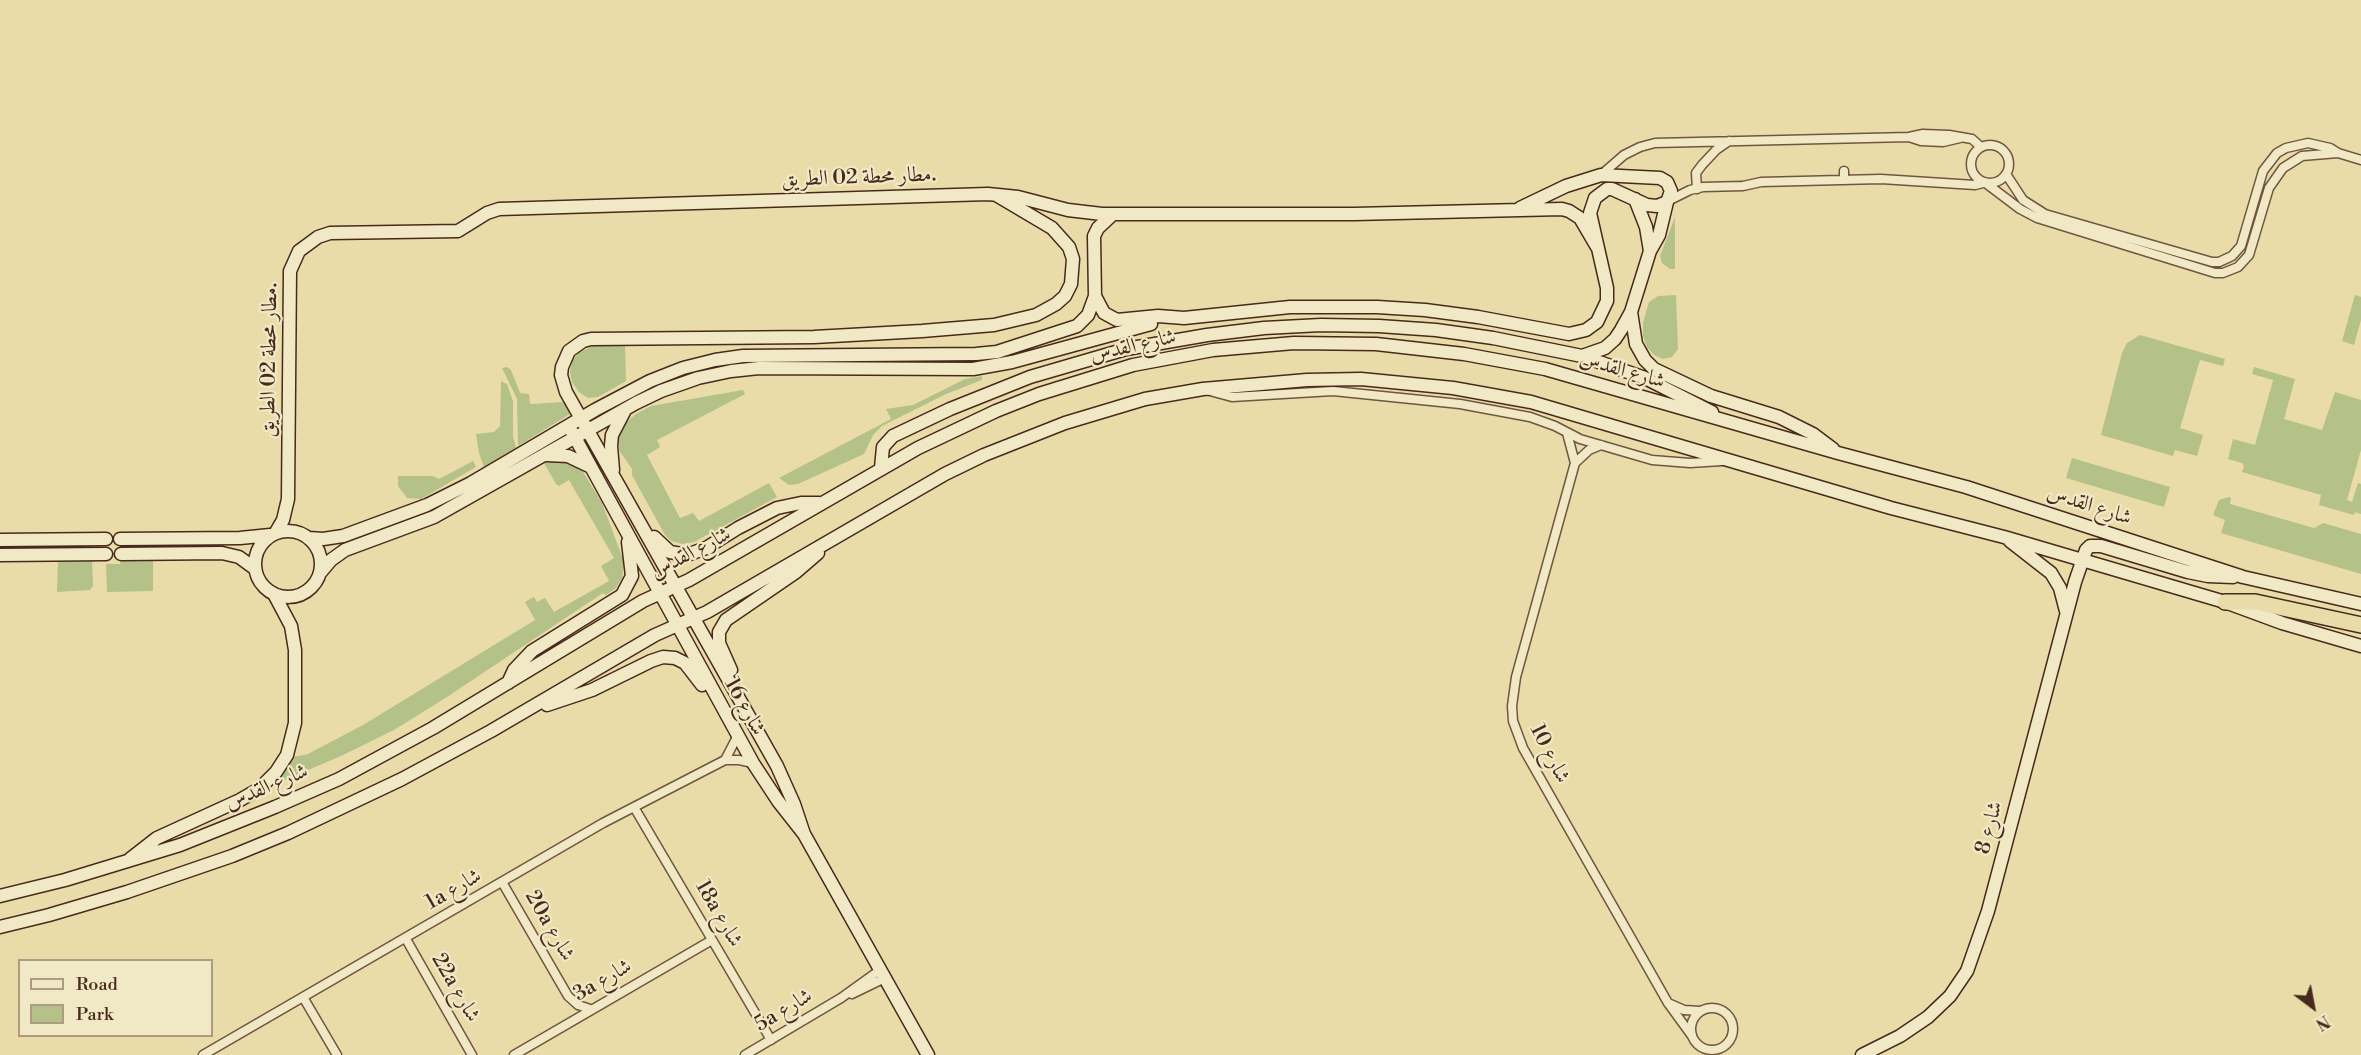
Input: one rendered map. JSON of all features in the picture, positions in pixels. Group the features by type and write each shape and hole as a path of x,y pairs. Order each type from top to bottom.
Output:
{"highway":[{"path":"2225,602 2255,602 2357,624"}],"street":[{"path":"1601,175 1624,155 1640,147 1676,141 1909,137 1921,141 1947,142 1960,138 1972,139 1981,147"},
{"path":"1696,189 1696,173 1708,157 1730,140"},
{"path":"2006,174 2023,200 2045,214 2205,261 2219,262 2232,256 2241,246 2263,171 2277,153 2297,144 2308,143 2330,148 2361,160"},
{"path":"121,554 222,553 238,557 254,568 262,585 274,594 287,597 301,594 312,586 331,560 345,550 434,518 626,408 679,384 730,370 759,368 973,369 1012,362 1123,331 1184,318 1290,307 1377,307 1425,310 1574,334 1592,327 1605,308 1607,288 1590,213 1595,198 1607,189 1612,189 1652,207 1696,189 1844,176 1975,185 1985,183 2000,181 2006,174 2009,165 2006,153 1996,146 1981,147 1973,154 1970,165 1974,176 1985,183 2013,204 2037,219 2215,273 2223,273 2238,267 2249,255 2269,188 2283,168 2302,156 2338,153"},
{"path":"1802,171 1802,181"},
{"path":"1516,209 1566,186 1601,175 1664,179 1669,184 1671,191 1659,235 1650,251 1631,312 1610,344 1582,356"},
{"path":"676,586 563,384 562,367 569,351 576,345 591,339 814,337 976,328 1010,322 1045,311 1065,296 1071,284 1073,271 1069,247 1052,228 996,195"},
{"name":"مطار محطة 02 الطريق.","path":"273,533 286,509 288,489 290,271 299,251 318,237 330,233 458,231 487,213 499,209 996,195 1025,198 1079,212 1113,214 1354,214 1562,209 1569,211 1584,224 1597,247"},
{"path":"1635,199 1646,227 1650,251"},
{"path":"120,539 240,538 290,530 309,538 323,539 343,536 427,505 471,483 581,417 667,373 716,360 743,356 976,354 1006,350 1077,326 1088,315 1095,296 1094,236 1098,228 1113,214"},
{"path":"1095,296 1104,313 1117,320 1158,316 1184,318"},
{"path":"1631,312 1636,344 1645,360 1654,369 1711,396 1790,422 1838,453"},
{"path":"881,468 883,447 889,438 1007,385 1078,362 1150,345 1264,328 1321,325 1379,326 1466,334 1582,356 1645,378 1726,420"},
{"name":"شارع القدس","path":"0,896 126,862 225,828 339,779 392,752 660,592 690,580 881,468 952,431 1039,394 1132,365 1253,345 1304,342 1376,344 1464,354 1545,369 1838,453 1966,487 2243,577 2361,604"},
{"path":"1132,365 1150,345"},
{"path":"0,927 127,892 270,841 402,779 528,710 655,635 694,619 945,474 1024,438 1065,423 1134,402 1203,389 1307,380 1361,380 1453,388 1521,400 1569,412 1891,508 2004,537 2225,602 2282,623 2361,646"},
{"path":"1007,385 1039,394"},
{"path":"1203,389 1232,397 1333,391 1460,404 1530,417 1601,445 1664,462 1703,463 1728,460"},
{"path":"613,474 612,435 626,408"},
{"path":"568,425 660,592"},
{"path":"1567,433 1575,463 1589,450 1601,445"},
{"path":"547,455 568,456 590,467"},
{"name":"شارع 10","path":"1575,463 1513,692 1512,706 1517,734 1668,1003 1692,1036"},
{"path":"641,523 670,552 687,555 706,548 777,508 801,503 822,503"},
{"path":"508,683 514,670 532,651 617,600 627,590 632,569 627,531"},
{"path":"254,568 256,551 262,542 273,533"},
{"path":"2004,537 2051,573 2060,588 2067,613"},
{"path":"309,538 320,554 320,573"},
{"path":"0,540 106,539"},
{"path":"146,539 146,554"},
{"path":"48,540 48,555"},
{"path":"742,702 720,648 719,638 722,626 731,616 796,572 829,541"},
{"path":"2082,560 2086,550 2095,545 2198,574 2223,578 2243,577"},
{"path":"0,555 106,554"},
{"name":"شارع 8","path":"1862,1055 1900,1036 1928,1017 1967,971 1982,932 2007,817 2082,560"},
{"name":"شارع 16","path":"676,586 786,785 804,834 928,1055"},
{"name":"شارع 16","path":"660,592 753,763 778,801 804,834"},
{"path":"126,862 157,838 259,789 276,772 287,755 295,723 295,650 291,626 274,594"},
{"path":"528,710 592,690 651,661 669,657 680,660 689,667 725,712"},
{"path":"738,735 725,760 753,763"},
{"name":"1a شارع","path":"203,1055 634,807 725,760"},
{"name":"18a شارع","path":"634,807 771,1040"},
{"name":"20a شارع","path":"502,882 568,996 578,1005 591,1009"},
{"name":"22a شارع","path":"406,939 472,1055"},
{"name":"3a شارع","path":"513,1055 712,940"},
{"name":"5a شارع","path":"745,1055 882,974"},
{"path":"303,997 337,1055"},
{"path":"1668,1003 1684,1010 1719,1009 1729,1016 1733,1026 1729,1055"},
{"path":"1701,1011 1692,1022 1692,1036 1702,1051 1720,1049 1730,1040"}],"green space":[{"path":"1675,217 1675,269 1670,269 1662,263 1660,256"},
{"path":"1676,295 1678,349 1672,357 1663,359 1654,355 1647,347 1643,336 1643,322 1649,302 1658,296"},
{"path":"2355,295 2361,297 2361,320 2354,345 2342,341"},
{"path":"2140,335 2225,359 2223,366 2200,360 2180,428 2203,435 2197,456 2175,450 2173,456 2101,435 2122,353 2127,343"},
{"path":"625,345 626,381 598,397 588,398 579,392 572,382 570,372 572,362 578,353 593,346"},
{"path":"507,367 511,370 520,393 529,394 530,404 564,402 570,414 518,446 517,399 502,368"},
{"path":"2254,367 2295,379 2284,419 2322,430 2335,392 2361,400 2361,450 2347,500 2352,502 2358,483 2361,484 2361,514 2355,512 2354,515 2319,505 2321,495 2242,472 2244,466 2242,463 2228,459 2233,439 2255,445 2273,380 2252,374"},
{"path":"982,376 982,380 946,394 882,426 873,435 864,454 798,484 789,485 779,478 891,419 886,409 913,405 965,379"},
{"path":"501,381 507,384 513,401 513,436 516,448 484,467 476,434 494,432 500,426"},
{"path":"743,390 745,394 657,440 660,447 647,455 680,518 693,513 699,521 769,483 777,497 694,542 683,544 671,541 665,535 632,475 632,469 619,450 618,435 623,425 636,414 651,406"},
{"path":"559,458 580,467 602,503 624,562 622,578 616,588 606,595 603,593 394,730 273,785 272,783 283,773 294,757 308,754 363,725 535,620 525,602 534,597 537,602 545,598 554,612 609,581 601,566 614,558 569,480 559,486 556,484 544,463"},
{"path":"2072,458 2170,487 2164,507 2066,478"},
{"path":"473,461 476,467 421,499 407,498 398,486 398,476 433,476 439,479"},
{"path":"2231,498 2230,504 2314,528 2323,523 2361,534 2361,574 2221,533 2225,520 2213,515 2219,500"},
{"path":"92,557 93,586 90,590 57,592 58,559"},
{"path":"153,558 153,591 107,592 106,564 120,564 121,559"}]}
